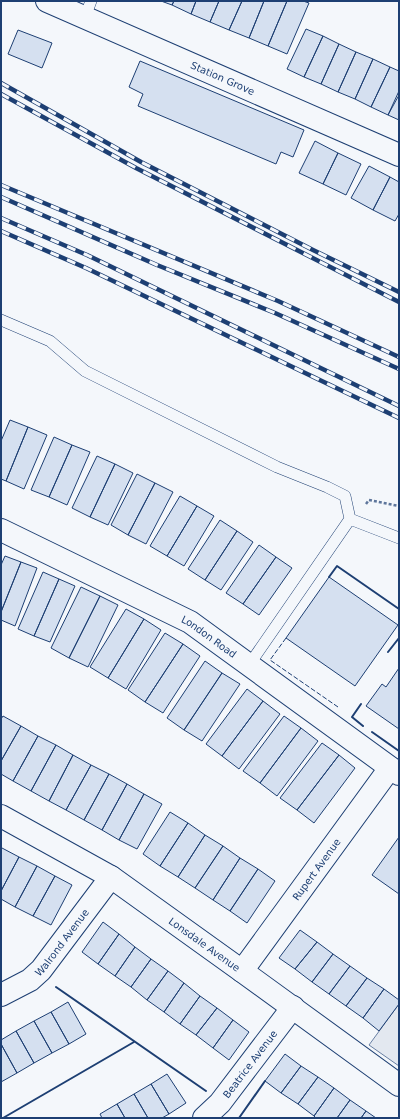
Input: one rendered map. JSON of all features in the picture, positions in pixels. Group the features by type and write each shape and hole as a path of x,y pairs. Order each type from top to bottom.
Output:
{"street":[{"name":"Station Grove","path":"47,1 88,9 399,155"},
{"name":"London Road","path":"1,530 190,622 395,771"},
{"name":"Rupert Avenue","path":"242,971 395,771"},
{"name":"Lonsdale Avenue","path":"1,816 110,877 293,1007 399,1085"},
{"name":"Walrond Avenue","path":"1,995 30,980 41,970 110,877"},
{"name":"Beatrice Avenue","path":"204,1118 220,1103 293,1007"}],"lane":[{"path":"1,320 50,341 85,371 277,467 346,496 350,519 249,665"},
{"path":"350,519 399,538"}],"path":[{"path":"350,519 369,500 399,506"}],"shaded area":[{"path":"399,1004 399,1066 369,1045"}],"building":[{"path":"161,1 174,1 172,5"},
{"path":"174,1 196,1 191,14 172,5"},
{"path":"196,1 219,1 210,22 191,14"},
{"path":"219,1 242,1 229,30 210,22"},
{"path":"242,1 264,1 249,38 229,30"},
{"path":"264,1 287,1 268,46 249,38"},
{"path":"287,1 303,1 309,3 287,54 268,46"},
{"path":"306,29 323,36 304,77 287,69"},
{"path":"18,30 52,43 42,68 8,54"},
{"path":"323,36 339,44 321,84 304,77"},
{"path":"339,44 356,52 338,92 321,84"},
{"path":"356,52 373,59 355,99 338,92"},
{"path":"373,59 390,67 371,107 355,99"},
{"path":"140,61 304,130 293,157 281,152 276,164 138,106 143,94 129,87"},
{"path":"390,67 399,71 399,91 388,115 371,107"},
{"path":"399,95 399,120 388,115"},
{"path":"315,141 338,153 323,184 299,173"},
{"path":"338,153 361,164 346,195 323,184"},
{"path":"369,166 390,177 373,210 351,198"},
{"path":"390,177 399,182 399,214 395,221 373,210"},
{"path":"10,420 28,427 6,481 1,479 1,441"},
{"path":"28,427 47,435 24,489 6,481"},
{"path":"54,437 72,445 49,497 31,490"},
{"path":"72,445 90,452 67,505 49,497"},
{"path":"97,456 115,464 90,517 72,508"},
{"path":"115,464 133,473 108,525 90,517"},
{"path":"137,474 155,483 128,535 111,525"},
{"path":"155,483 173,492 146,544 128,535"},
{"path":"180,496 197,506 167,556 150,546"},
{"path":"197,506 214,516 184,566 167,556"},
{"path":"220,520 237,531 205,580 188,569"},
{"path":"237,531 253,542 221,590 205,580"},
{"path":"259,545 276,557 243,604 226,593"},
{"path":"5,556 21,562 1,612 1,565"},
{"path":"276,557 292,568 259,615 243,604"},
{"path":"21,562 37,568 15,626 1,620 1,612"},
{"path":"43,572 59,579 34,636 18,629"},
{"path":"329,577 398,625 355,686 286,638"},
{"path":"59,579 75,586 50,642 34,636"},
{"path":"81,587 100,596 69,658 51,648"},
{"path":"100,596 118,605 88,667 69,658"},
{"path":"126,609 144,619 108,678 90,667"},
{"path":"144,619 161,630 126,689 108,678"},
{"path":"165,633 183,644 145,702 128,690"},
{"path":"183,644 200,656 163,713 145,702"},
{"path":"205,661 222,673 184,730 167,718"},
{"path":"399,668 399,729 366,706 382,684 386,687"},
{"path":"222,673 240,684 202,741 184,730"},
{"path":"247,689 263,701 222,756 206,744"},
{"path":"263,701 280,714 239,769 222,756"},
{"path":"3,716 21,726 1,761 1,719"},
{"path":"284,716 301,728 260,783 243,771"},
{"path":"21,726 38,736 13,781 1,774 1,761"},
{"path":"301,728 318,741 277,796 260,783"},
{"path":"38,736 56,745 31,791 13,781"},
{"path":"322,743 339,755 297,810 280,798"},
{"path":"56,745 73,755 49,801 31,791"},
{"path":"73,755 91,765 66,810 49,801"},
{"path":"339,755 355,768 314,823 297,810"},
{"path":"91,765 109,774 84,820 66,810"},
{"path":"109,774 127,784 102,830 84,820"},
{"path":"127,784 144,794 119,840 102,830"},
{"path":"144,794 162,804 137,849 119,840"},
{"path":"170,812 188,823 160,866 143,854"},
{"path":"188,823 205,835 178,877 160,866"},
{"path":"205,835 223,846 195,888 178,877"},
{"path":"399,837 399,894 372,875"},
{"path":"223,846 240,858 213,900 195,888"},
{"path":"2,848 19,857 1,891 1,849"},
{"path":"19,857 37,866 15,907 1,899 1,891"},
{"path":"240,858 258,869 230,911 213,900"},
{"path":"37,866 55,876 33,916 15,907"},
{"path":"258,869 275,881 247,923 230,911"},
{"path":"55,876 72,885 51,925 33,916"},
{"path":"103,922 119,934 98,964 82,952"},
{"path":"300,930 317,942 295,969 279,958"},
{"path":"119,934 135,947 115,976 98,964"},
{"path":"317,942 333,954 312,982 295,969"},
{"path":"135,947 151,959 131,987 115,976"},
{"path":"333,954 350,966 329,994 312,982"},
{"path":"151,959 168,971 147,1000 131,987"},
{"path":"350,966 367,978 346,1006 329,994"},
{"path":"168,971 184,983 164,1012 147,1000"},
{"path":"367,978 384,989 363,1018 346,1006"},
{"path":"184,983 200,996 180,1024 164,1012"},
{"path":"384,989 399,1000 399,1004 379,1031 363,1018"},
{"path":"200,996 217,1008 196,1035 180,1024"},
{"path":"68,1002 86,1034 69,1044 51,1012"},
{"path":"217,1008 233,1020 213,1048 196,1035"},
{"path":"51,1012 69,1044 52,1053 34,1021"},
{"path":"233,1020 249,1032 229,1060 213,1048"},
{"path":"34,1021 52,1053 34,1063 16,1031"},
{"path":"16,1031 34,1063 17,1073 1,1044 1,1040"},
{"path":"1,1044 17,1073 1,1082"},
{"path":"285,1054 301,1066 281,1093 265,1081"},
{"path":"301,1066 318,1077 298,1104 281,1093"},
{"path":"167,1074 186,1103 169,1114 151,1084"},
{"path":"318,1077 334,1088 314,1116 298,1104"},
{"path":"151,1084 169,1114 162,1118 148,1118 134,1094"},
{"path":"334,1088 350,1100 337,1118 316,1118 314,1116"},
{"path":"134,1094 148,1118 125,1118 117,1104"},
{"path":"350,1100 366,1111 361,1118 337,1118"},
{"path":"117,1104 125,1118 102,1118 100,1114"},
{"path":"366,1111 376,1118 361,1118"}],"railway":[{"path":"1,83 141,162 399,292"},
{"path":"1,94 136,168 399,302"},
{"path":"1,185 278,301 399,357"},
{"path":"1,197 157,265 275,313 399,369"},
{"path":"1,218 87,255 399,406"},
{"path":"1,231 86,268 399,418"}],"fence":[{"path":"286,638 270,660 338,707"}],"wall":[{"path":"329,577 337,566 399,609"},
{"path":"388,652 399,638"},
{"path":"361,704 352,717 363,726"},
{"path":"372,732 399,751"},
{"path":"56,987 206,1091"},
{"path":"3,1118 134,1042"},
{"path":"239,1118 265,1081"}]}
